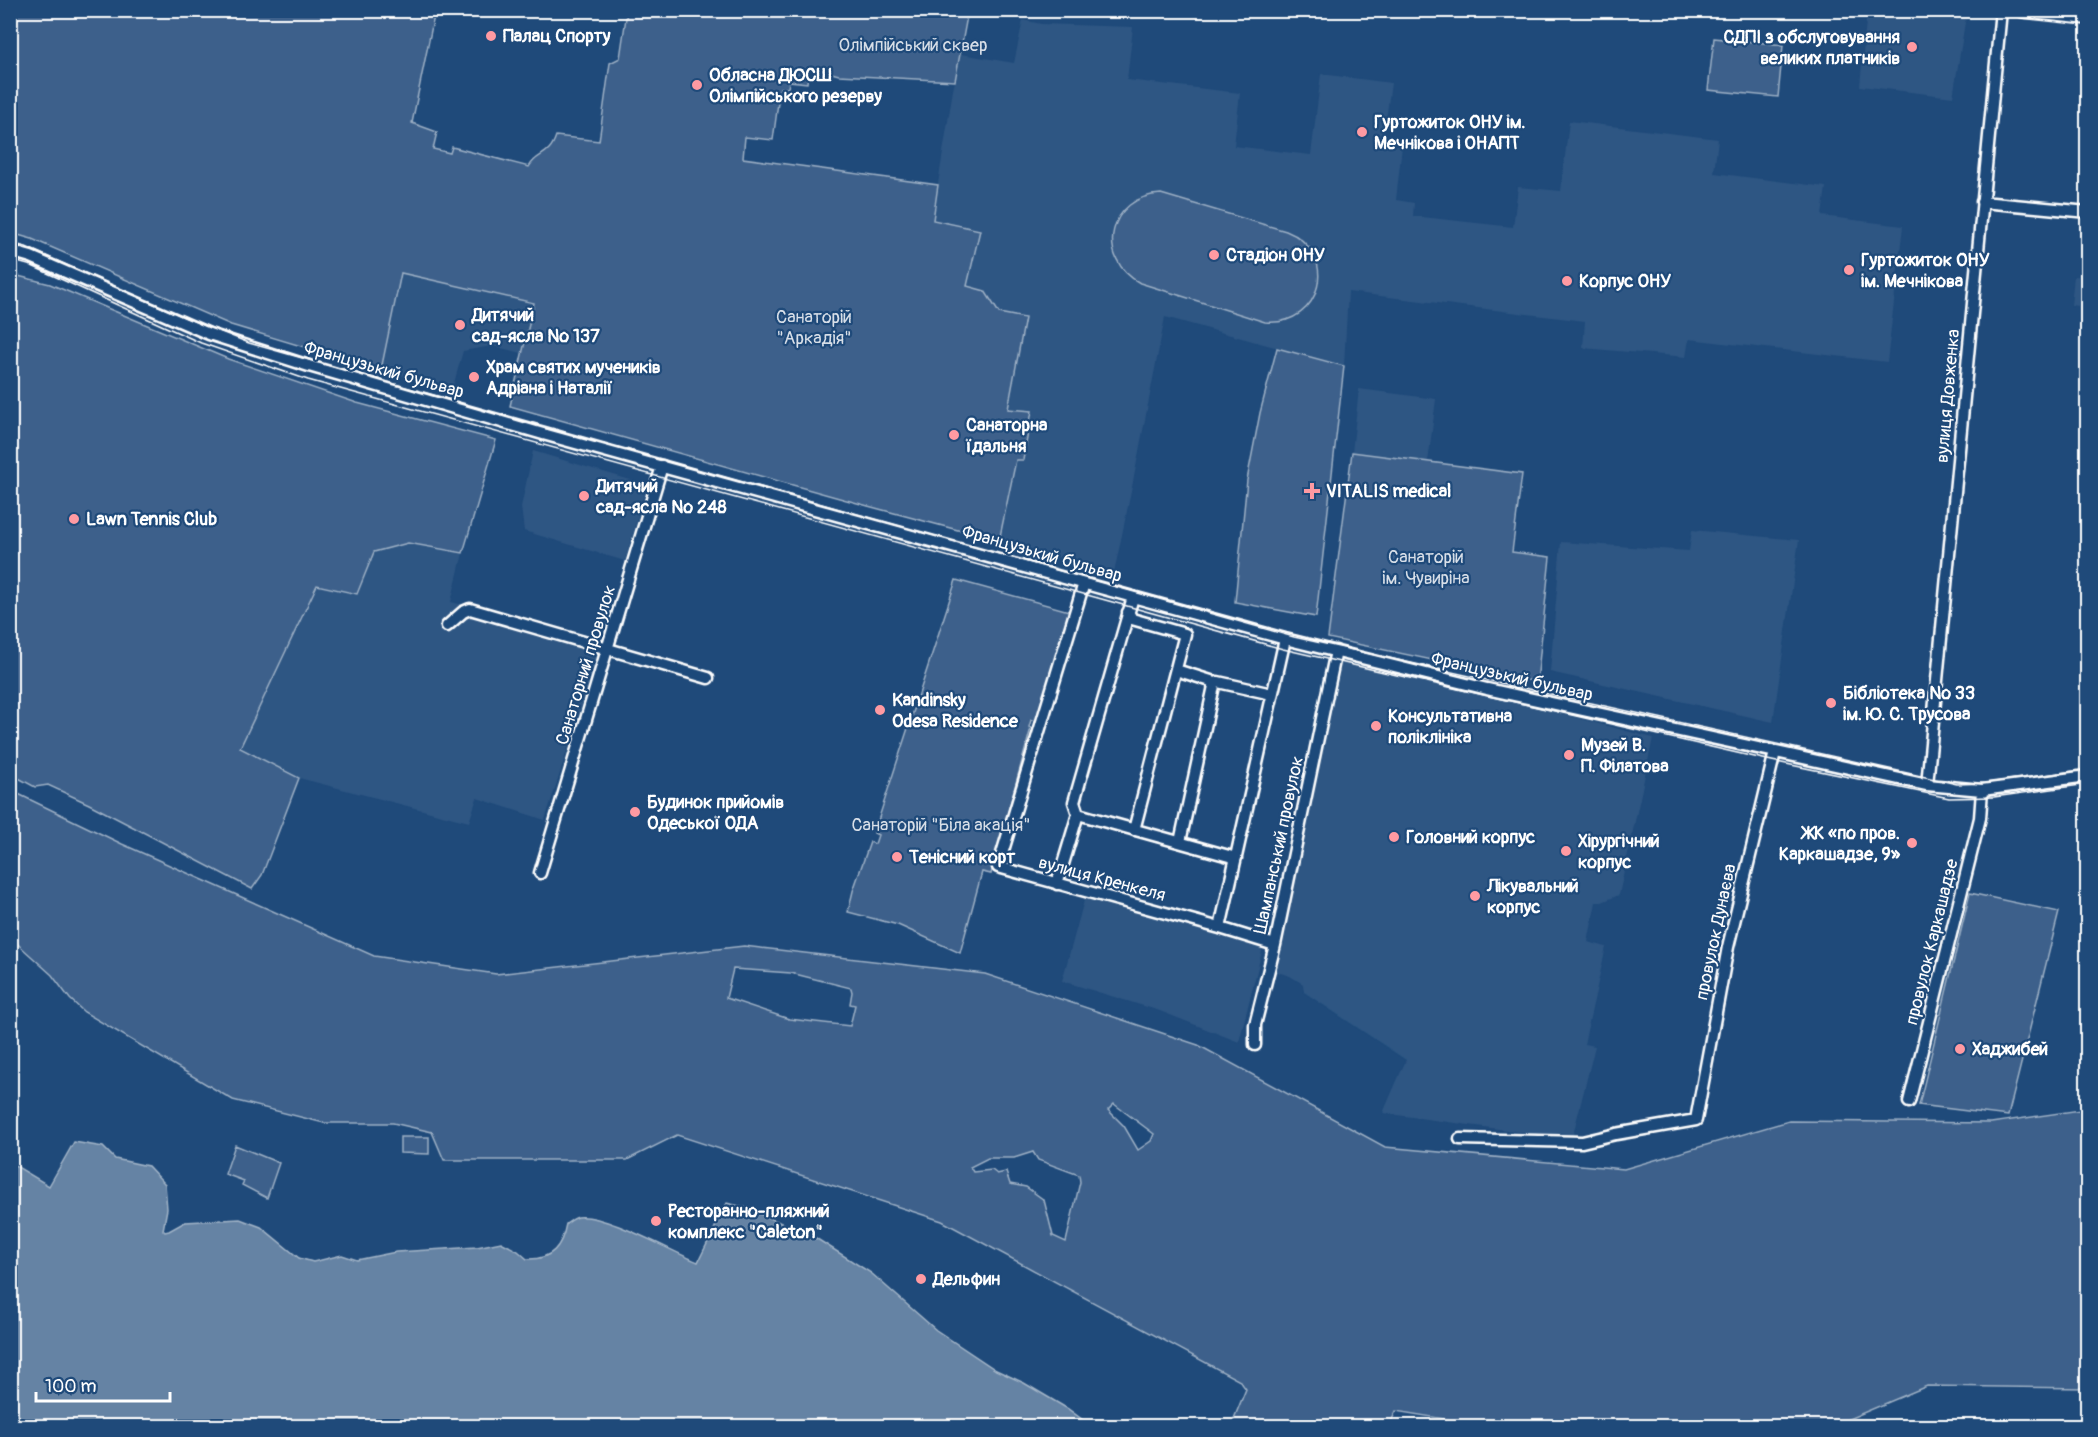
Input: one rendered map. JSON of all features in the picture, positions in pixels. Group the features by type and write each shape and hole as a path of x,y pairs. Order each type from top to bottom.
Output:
{"main road":[{"path":"2023,10 2088,17"}],"street":[{"name":"вулиця Довженка","path":"1927,785 2001,10"},
{"path":"1982,202 2088,212"},
{"name":"Французький бульвар","path":"10,251 32,258 209,334 309,366 543,434 1285,639 1487,689 1927,785 1982,790 2088,776"},
{"name":"Санаторний провулок","path":"540,873 662,466"},
{"name":"вулиця Кренкеля","path":"1084,583 998,867 1275,945"},
{"path":"1057,884 1078,814 1074,802 1133,597"},
{"path":"447,626 470,609 708,678"},
{"path":"1128,612 1132,619 1185,634 1134,830"},
{"path":"1220,928 1285,639"},
{"name":"Шампанський провулок","path":"1255,1045 1255,1025 1275,945 1336,651"},
{"path":"1176,670 1214,684"},
{"path":"1214,684 1218,682 1272,694"},
{"path":"1180,842 1214,684"},
{"name":"провулок Дунаєва","path":"1460,1139 1582,1142 1696,1120 1728,947 1775,752"},
{"name":"провулок Каркашадзе","path":"1909,1102 1980,818 1982,790"},
{"path":"1078,814 1236,858"}],"shaded area":[{"path":"1929,10 1966,16 1953,97 1860,86 1867,11"},
{"path":"1023,20 1041,24 1133,27 1127,80 1240,93 1234,146 1311,155 1321,74 1391,83 1383,143 1402,146 1396,200 1414,203 1413,216 1513,227 1518,187 1561,191 1569,121 1718,139 1714,173 1826,187 1822,216 1903,226 1887,362 1689,339 1686,357 1583,348 1585,321 1348,292 1344,366 1165,317 1114,573 999,541 1016,459 1023,460 1031,411 1008,409 1025,318 999,313 985,291 967,286 970,271 932,221 961,54 1014,63"},
{"name":"Дитячий сад-ясла № 137","path":"401,273 534,303 522,353 492,346 463,351 452,390 381,370"},
{"path":"2074,276 2087,277 2087,307 2071,305"},
{"path":"1359,389 1436,399 1428,462 1352,452"},
{"name":"Дитячий сад-ясла № 248","path":"533,451 647,485 625,561 524,531 521,507"},
{"path":"1692,530 1799,540 1773,722 1550,672 1561,542 1689,551"},
{"path":"408,543 463,553 451,602 603,639 545,820 477,798 469,822 299,778 240,748 317,584 357,594 374,552"},
{"path":"1338,655 1653,738 1619,895 1596,902 1588,942 1606,947 1584,1044 1595,1046 1572,1139 1383,1113 1406,1060 1304,992 1303,984 1290,976 1271,970"},
{"path":"1085,897 1263,947 1239,1042 1160,1011 1062,981"},
{"path":"74,1142 103,1147 115,1159 148,1166 165,1184 167,1209 163,1230 165,1232 185,1222 240,1219 261,1227 299,1258 313,1262 342,1255 357,1260 396,1252 477,1247 501,1242 527,1259 536,1259 554,1250 562,1239 566,1224 578,1217 590,1217 638,1234 698,1262 727,1203 744,1207 814,1237 871,1273 936,1330 996,1370 1024,1383 1068,1409 1091,1426 11,1426 11,1163 49,1186"}],"green space":[{"path":"10,11 435,11 412,123 437,132 433,149 450,153 452,147 529,167 550,148 556,136 599,141 610,63 620,58 627,11 968,11 955,81 839,75 809,67 807,83 789,81 788,88 780,88 773,140 745,137 743,158 938,185 933,220 980,230 967,286 985,291 999,313 1025,318 1008,409 1032,411 1023,460 1016,460 999,541 510,406 534,303 401,273 381,370 231,325 32,239 11,233"},
{"path":"1714,38 1783,45 1778,97 1708,90"},
{"name":"Стадіон ОНУ","path":"1161,194 1286,231 1303,241 1314,255 1318,270 1318,286 1311,301 1300,313 1285,320 1265,322 1140,283 1126,272 1117,259 1113,244 1114,230 1119,216 1129,205 1143,197"},
{"path":"10,274 50,284 228,359 357,403 496,440 463,553 408,543 374,552 357,594 317,585 240,748 299,778 262,875 252,889 89,804 48,785 35,787 11,774"},
{"path":"1277,348 1344,366 1316,617 1235,602 1247,480 1260,413"},
{"name":"Санаторій ім. Чувиріна","path":"1352,452 1522,474 1512,552 1550,557 1537,682 1328,638"},
{"name":"Санаторій \"Біла акація\"","path":"956,580 1069,611 1039,721 1031,720 1029,727 1031,728 991,874 982,872 960,953 898,925 848,912 870,842 875,844 878,835 874,833"},
{"path":"10,790 122,844 374,956 496,974 744,946 985,974 1198,1045 1385,1147 1624,1169 1789,1121 1991,1123 2087,1109 2087,1388 1927,1386 1832,1426 1487,1426 1396,1411 1389,1426 1231,1426 1246,1389 1240,1381 942,1221 677,1135 627,1160 444,1160 432,1132 393,1123 324,1123 233,1100 84,1012 70,999 52,975 11,938","holes":["733,969 791,973 851,988 850,1004 855,1005 850,1026 789,1019 726,998","1114,1104 1154,1134 1151,1141 1138,1150 1124,1126 1108,1110","1033,1152 1038,1160 1079,1175 1080,1182 1066,1242 1053,1236 1044,1200 1026,1187 1010,1184 1006,1172 997,1174 992,1170 973,1172 970,1167 988,1158 1014,1158"]},
{"path":"1970,893 2059,912 2008,1116 1919,1105"},
{"path":"400,1137 429,1137 429,1154 400,1153"},
{"path":"235,1145 279,1163 267,1198 242,1185 244,1181 225,1174"}],"tram line":[{"path":"10,243 26,247 186,318 249,343 1294,637 1957,784 1987,783 2088,769"},
{"path":"10,260 32,266 201,343 308,380 1283,649 1772,761 1949,798 1994,797 2088,784"}],"place":[{"name":"Палац Спорту","path":"491,36"},
{"name":"СДПІ з обслуговування великих платників","path":"1912,47"},
{"name":"Обласна ДЮСШ Олімпійського резерву","path":"697,85"},
{"name":"Гуртожиток ОНУ ім. Мечнікова і ОНАПТ","path":"1362,132"},
{"name":"Стадіон ОНУ","path":"1214,255"},
{"name":"Гуртожиток ОНУ ім. Мечнікова","path":"1849,270"},
{"name":"Корпус ОНУ","path":"1567,281"},
{"name":"Дитячий сад-ясла № 137","path":"460,325"},
{"name":"Храм святих мучеників Адріана і Наталії","path":"474,377"},
{"name":"Санаторна їдальня","path":"954,435"},
{"name":"VITALIS medical","path":"1312,491"},
{"name":"Дитячий сад-ясла № 248","path":"584,496"},
{"name":"Lawn Tennis Club","path":"74,519"},
{"name":"Бібліотека № 33 ім. Ю. С. Трусова","path":"1831,703"},
{"name":"Kandinsky Odesa Residence","path":"880,710"},
{"name":"Консультативна поліклініка","path":"1376,726"},
{"name":"Музей В. П. Філатова","path":"1569,755"},
{"name":"Будинок прийомів Одеської ОДА","path":"635,812"},
{"name":"Головний корпус","path":"1394,837"},
{"name":"ЖК «по пров. Каркашадзе, 9»","path":"1912,843"},
{"name":"Хірургічний корпус","path":"1566,851"},
{"name":"Тенісний корт","path":"897,857"},
{"name":"Лікувальний корпус","path":"1475,896"},
{"name":"Хаджибей","path":"1960,1049"},
{"name":"Ресторанно-пляжний комплекс \"Caleton\"","path":"656,1221"},
{"name":"Дельфин","path":"921,1279"}],"park label":[{"name":"Олімпійський сквер","path":"913,45"},
{"name":"Санаторій \"Аркадія\"","path":"814,327"}]}
